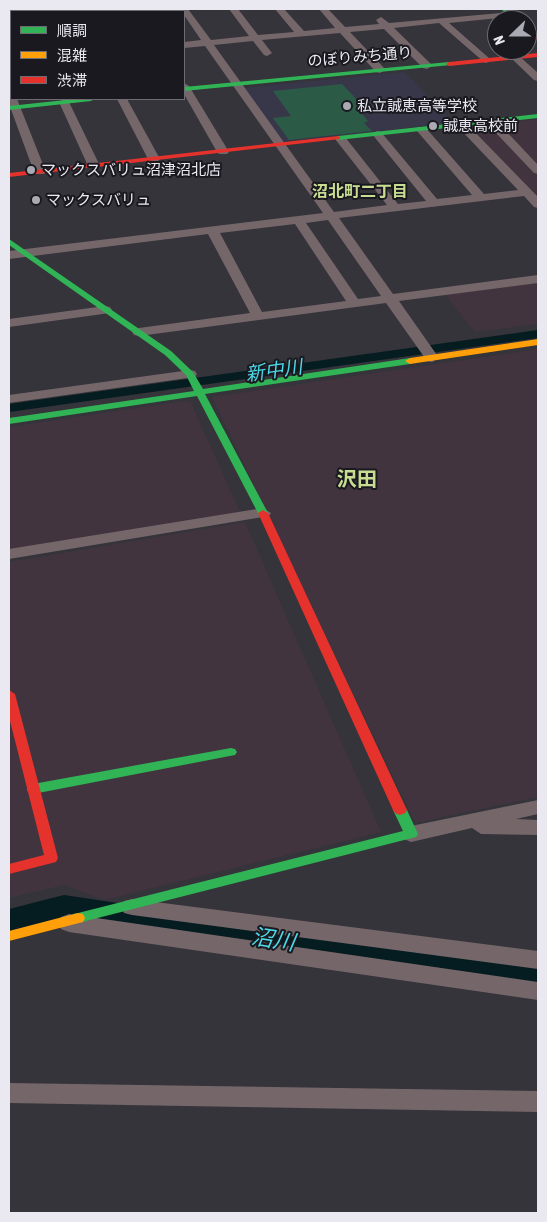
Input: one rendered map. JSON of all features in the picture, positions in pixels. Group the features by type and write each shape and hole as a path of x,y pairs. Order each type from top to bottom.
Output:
{"street":[{"path":"233,9 267,53"},
{"path":"279,9 301,34"},
{"path":"323,9 380,70"},
{"path":"439,9 446,20 485,60"},
{"path":"185,10 432,358"},
{"path":"185,45 387,25 424,18 446,20 487,15"},
{"path":"376,16 427,66"},
{"name":"のぼりみち通り","path":"185,88 485,60"},
{"path":"518,60 538,78"},
{"path":"185,90 223,152"},
{"path":"40,172 12,102 82,100"},
{"path":"123,100 154,159"},
{"path":"64,102 94,166"},
{"path":"9,175 538,116"},
{"path":"462,125 538,204"},
{"path":"421,129 480,197"},
{"path":"501,132 538,171"},
{"path":"377,134 434,203"},
{"path":"340,138 395,208"},
{"path":"9,255 527,192"},
{"path":"298,220 354,303"},
{"path":"212,230 258,316"},
{"path":"9,241 105,310 168,352 191,376 202,393 263,513 411,834"},
{"path":"139,332 538,279"},
{"path":"9,323 105,310"},
{"path":"9,421 538,342"},
{"path":"9,399 191,376"},
{"path":"9,554 263,513"},
{"path":"9,694 51,858 9,869"},
{"path":"33,789 231,752"},
{"path":"9,936 411,834 538,807"},
{"path":"448,825 538,827"},
{"path":"125,907 538,960"},
{"path":"70,921 538,991"},
{"path":"9,1093 538,1102"}],"shaded area":[{"name":"私立誠恵高等学校","path":"405,72 453,123 282,142 244,88"},
{"path":"538,119 538,201 468,127"},
{"path":"538,282 538,324 475,332 445,294"},
{"path":"538,349 538,797 415,823 212,397"},
{"path":"184,401 191,403 241,514 9,552 9,427"},
{"path":"245,522 381,832 104,900 64,885 9,898 9,562"}],"green space":[{"path":"342,84 367,110 361,112 368,121 364,123 372,131 289,140 273,118 291,116 273,91"}],"water":[{"name":"新中川","path":"538,330 538,338 9,412 9,404"}],"waterway":[{"name":"沼川","path":"9,922 64,908 538,980"}],"traffic: fast":[{"path":"185,89 449,64"},
{"path":"9,108 82,100"},
{"path":"338,138 538,116"},
{"path":"9,241 168,353 190,374 263,513"},
{"path":"9,421 410,361"},
{"path":"33,789 231,752"},
{"path":"78,918 411,834 400,810"}],"traffic: slow":[{"path":"34,10 48,9"},
{"path":"410,361 538,342"},
{"path":"9,936 78,918"}],"traffic: jam":[{"path":"449,64 538,55"},
{"path":"9,175 338,138"},
{"path":"263,513 400,810"},
{"path":"9,694 51,858 9,869"}],"place":[{"name":"私立誠恵高等学校","path":"347,106"},
{"name":"誠恵高校前","path":"433,126"},
{"name":"マックスバリュ沼津沼北店","path":"31,170"},
{"name":"マックスバリュ","path":"36,200"}],"district":[{"name":"沼北町二丁目","path":"360,192"},
{"name":"沢田","path":"357,480"}]}
